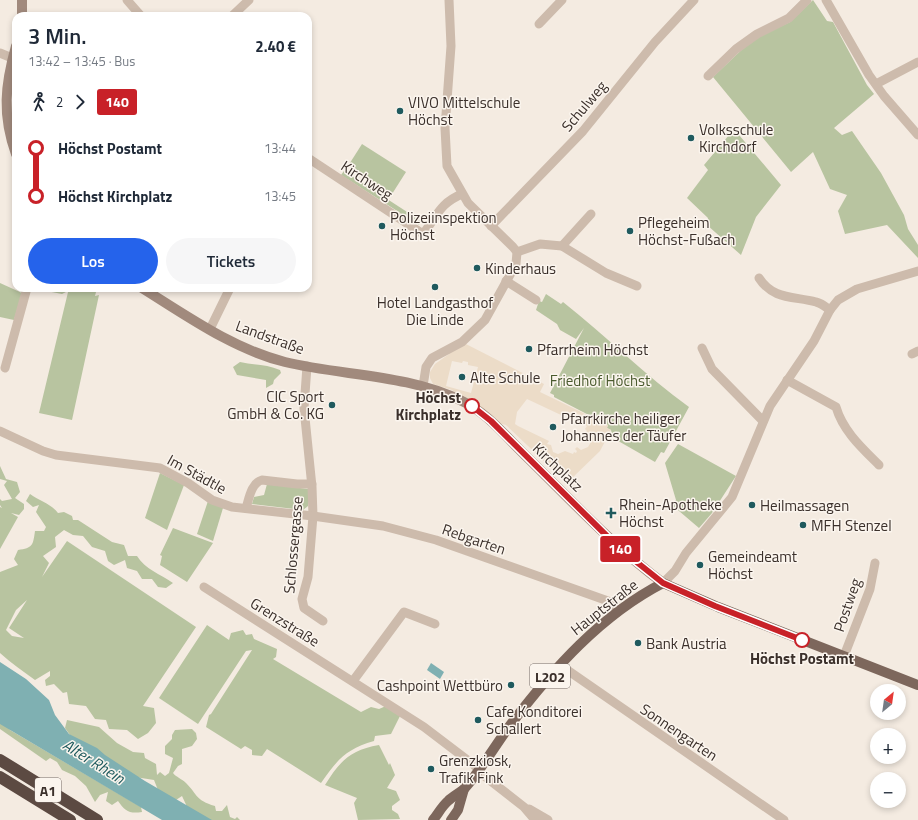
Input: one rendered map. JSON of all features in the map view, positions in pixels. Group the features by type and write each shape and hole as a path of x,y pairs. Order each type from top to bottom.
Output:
{"highway":[{"name":"A1","path":"0,760 97,820"},
{"name":"A1","path":"0,777 70,820"}],"main road":[{"path":"22,0 22,12"},
{"path":"12,58 5,99 7,121 12,139"},
{"name":"Landstraße","path":"149,292 210,329 257,352 283,361 423,386"},
{"name":"Kirchplatz","path":"423,386 463,401 481,413 619,548 663,583"},
{"path":"663,583 715,606 918,685"},
{"name":"Hauptstraße","path":"464,789 511,724 560,665 594,632 618,612 645,592 663,583"},
{"name":"L202","path":"433,820 448,801 464,789"},
{"name":"L202","path":"451,820 458,810 464,789"}],"street":[{"path":"127,0 138,12"},
{"path":"236,12 249,0"},
{"path":"423,386 426,367 432,358 462,342 480,327 516,264 517,252 477,214 462,194 447,166 445,151 445,108 451,46 449,0"},
{"path":"539,24 562,0"},
{"name":"Schulweg","path":"491,226 583,131 655,42 694,0"},
{"path":"708,76 736,49 757,34 789,18 807,0"},
{"path":"826,0 876,84 918,135"},
{"path":"0,53 12,58"},
{"path":"876,84 918,62"},
{"name":"Kirchweg","path":"312,161 423,234 441,207 462,194"},
{"path":"562,246 591,214"},
{"path":"517,252 540,244 562,246 606,273 637,286"},
{"path":"663,583 675,571 686,553 732,497 744,471 763,421 787,380 814,341 830,310 845,295 856,289 918,271"},
{"path":"759,278 766,288 785,297 817,302 830,310"},
{"path":"506,281 536,300"},
{"path":"5,368 26,292"},
{"path":"210,329 228,292"},
{"path":"702,348 712,369 763,421"},
{"name":"Schlossergasse","path":"307,366 304,408 312,484 313,516 308,576 302,599 304,608 323,621"},
{"path":"787,380 836,407 840,420 845,428 863,450 879,465"},
{"name":"Im Städtle","path":"0,431 43,451 56,455 160,468 188,483 212,500 232,507 313,516"},
{"name":"Schlossergasse","path":"246,508 253,486 257,481 262,480 296,484 312,484"},
{"name":"Rebgarten","path":"313,516 383,526 436,540 608,602 618,612"},
{"name":"Postweg","path":"844,656 870,588 875,563"},
{"name":"Grenzstraße","path":"204,587 424,727 524,807"},
{"path":"353,681 404,612 435,624"},
{"name":"Sonnengarten","path":"560,665 784,820"},
{"path":"524,807 535,820"},
{"path":"524,807 548,820"}],"green space":[{"path":"813,0 827,21 833,22 867,85 874,94 834,128 842,135 852,131 881,173 904,215 908,229 918,245 918,258 887,225 845,234 838,211 847,195 830,189 813,152 791,172 713,77 752,40 790,22"},
{"path":"734,129 781,185 756,217 741,255 707,225 708,218 687,198 708,170 704,165"},
{"path":"362,144 406,172 392,194 348,166"},
{"path":"344,171 421,221 419,225 341,175"},
{"path":"0,283 12,288 12,292 22,293 14,320 0,317"},
{"path":"52,292 66,292 62,294"},
{"path":"68,292 96,292 95,296 99,295 72,420 39,413"},
{"name":"Friedhof Höchst","path":"546,294 561,304 563,302 657,382 689,407 664,453 661,452 655,462 613,438 611,430 607,428 608,425 554,397 554,395 550,393 584,328 576,339 560,330 557,324 536,310 539,301 542,302"},
{"path":"240,362 270,367 280,370 281,373 274,380 273,384 266,388 266,380 237,375 233,367"},
{"path":"678,444 736,476 712,513 699,528 672,505 676,500 665,463"},
{"path":"0,466 6,479 17,482 20,492 15,498 24,504 24,509 19,515 11,513 18,517 0,549 0,507 2,508 0,505 0,499 2,501 12,499 4,485 7,481 0,479"},
{"path":"160,473 184,485 167,530 145,518"},
{"path":"267,484 308,489 308,506 303,510 252,504 254,497 264,495"},
{"path":"30,494 49,505 58,513 64,512 72,516 73,520 78,520 112,542 124,545 128,556 137,556 148,568 173,583 166,588 158,587 152,579 142,579 137,571 127,568 125,560 114,565 108,561 105,551 92,547 83,536 73,535 64,530 55,537 56,547 43,556 49,563 42,577 67,541 196,627 143,706 154,708 156,723 148,733 138,739 127,730 109,729 106,720 95,719 86,706 69,704 67,692 63,693 54,684 46,686 45,680 50,676 50,671 35,680 0,653 0,572 18,565 14,559 18,550 29,547 33,543 35,531 44,531 46,527 36,512 39,505 33,507 26,501","holes":["27,600 9,628 24,638 12,636 6,630 16,610"]},
{"path":"208,501 223,508 213,541 197,534"},
{"path":"173,528 213,543 187,582 160,565 162,556 160,555"},
{"path":"207,625 229,640 231,633 243,630 246,635 252,634 254,639 277,649 276,657 273,659 361,712 371,707 379,709 386,706 401,714 391,734 375,736 374,741 364,744 343,756 321,783 267,749 262,756 252,755 252,750 245,746 241,749 206,727 209,715 252,650 246,651 198,724 159,698"},
{"path":"0,710 10,730 141,807 142,812 134,813 128,811 118,801 112,805 106,801 108,792 100,795 95,802 86,786 75,776 62,770 57,762 50,758 46,761 0,729"},
{"path":"67,720 99,727 117,743 133,752 144,753 145,758 156,764 157,775 160,772 165,776 169,773 173,758 165,754 165,746 172,739 172,735 175,730 192,729 196,733 197,739 192,746 182,749 182,764 178,766 173,773 186,783 200,799 215,806 216,811 222,811 227,805 230,817 235,819 237,817 240,820 200,820 189,811 182,796 176,800 158,790 154,780 135,777 70,735 65,728"},
{"path":"379,745 389,765 390,763 395,775 387,788 396,791 400,800 392,806 392,810 398,814 400,819 358,820 354,803 357,798 325,785 336,769 347,758 360,750"}],"shaded area":[{"path":"462,342 544,384 540,392 608,425 607,428 611,430 600,451 567,483 506,425 491,421 463,401 452,390 433,384 430,378 430,372 435,364 449,354 450,349","holes":["452,361 462,363 463,361 468,362 468,365 478,367 471,393 446,386","527,399 561,415 563,412 566,414 572,412 578,414 579,422 587,426 585,429 587,431 583,433 590,436 591,442 588,447 581,450 577,447 575,449 577,451 576,453 574,452 573,454 565,451 558,454 553,452 551,445 547,444 549,441 515,424 517,412"]}],"water":[{"name":"Alter Rhein","path":"0,662 26,679 49,700 55,715 69,734 97,748 105,755 145,781 212,820 162,820 0,724"},
{"path":"431,663 444,672 440,679 427,670"}],"bus line":[{"name":"140","path":"472,406 491,421 619,548 642,568 663,583 715,606 802,640"}],"place":[{"name":"VIVO Mittelschule Höchst","path":"400,111"},
{"name":"Volksschule Kirchdorf","path":"691,138"},
{"name":"Polizeiinspektion Höchst","path":"382,226"},
{"name":"Pflegeheim Höchst-Fußach","path":"630,231"},
{"name":"Kinderhaus","path":"477,268"},
{"name":"Hotel Landgasthof Die Linde","path":"435,287"},
{"name":"Pfarrheim Höchst","path":"529,349"},
{"name":"Alte Schule","path":"462,377"},
{"name":"CIC Sport GmbH & Co. KG","path":"332,405"},
{"name":"Höchst Kirchplatz","path":"472,406"},
{"name":"Pfarrkirche heiliger Johannes der Täufer","path":"553,427"},
{"name":"Heilmassagen","path":"752,505"},
{"name":"Rhein-Apotheke Höchst","path":"611,513"},
{"name":"MFH Stenzel","path":"803,525"},
{"name":"Gemeindeamt Höchst","path":"700,565"},
{"name":"Höchst Postamt","path":"802,640"},
{"name":"Bank Austria","path":"638,643"},
{"name":"Cashpoint Wettbüro","path":"511,685"},
{"name":"Cafe Konditorei Schallert","path":"478,720"},
{"name":"Grenzkiosk, Trafik Fink","path":"431,769"}]}
